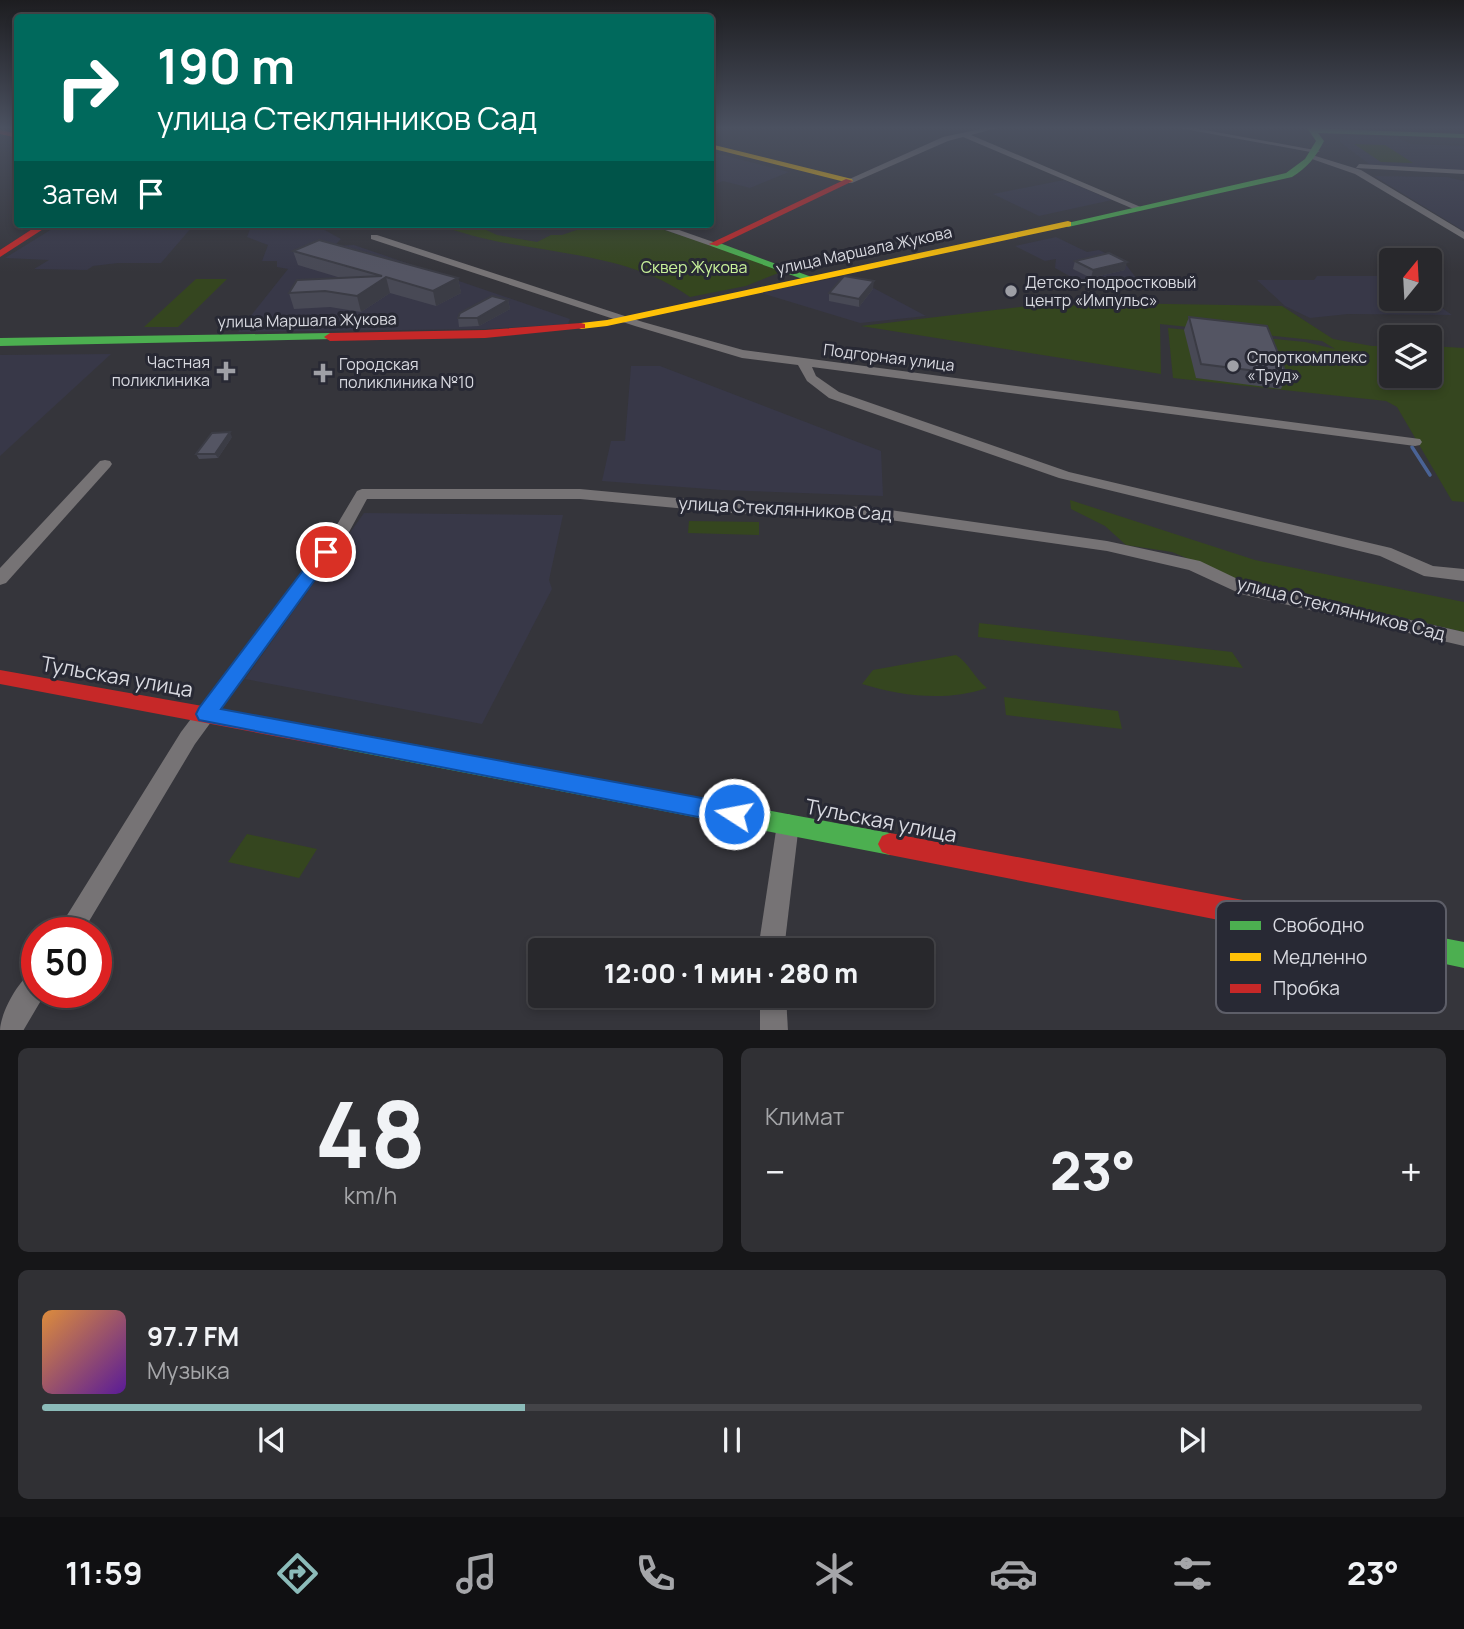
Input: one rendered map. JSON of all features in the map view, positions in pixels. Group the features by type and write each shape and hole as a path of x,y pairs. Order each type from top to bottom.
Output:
{"main road":[{"path":"829,176 849,181"},
{"name":"улица Маршала Жукова","path":"0,342 485,334 558,329 625,319 1286,176"},
{"path":"714,244 849,181"},
{"path":"0,254 40,228"},
{"path":"714,244 812,279"},
{"name":"Тульская улица","path":"0,677 1216,907"},
{"name":"Тульская улица","path":"1446,952 1464,955"}],"street":[{"path":"849,181 861,176"},
{"path":"1062,176 1139,208"},
{"path":"1368,176 1464,236"},
{"path":"665,228 714,244"},
{"name":"Подгорная улица","path":"374,237 742,354 1415,442"},
{"path":"804,364 811,378 834,396 1064,475 1385,552 1430,572 1464,575"},
{"path":"0,579 105,464"},
{"name":"улица Стеклянников Сад","path":"206,714 342,530 362,494 580,494 730,508 869,512 1107,546 1157,556 1194,565 1241,588 1464,639"},
{"path":"78,917 188,738 206,714"},
{"path":"771,938 788,824"},
{"path":"8,1030 21,1008"},
{"path":"773,1008 774,1030"}],"shaded area":[{"path":"714,176 779,176 750,188 723,181 714,185"},
{"path":"1374,176 1447,177 1464,181 1464,231"},
{"path":"1064,180 1112,200 1039,216 993,194"},
{"path":"54,228 191,228 161,263 118,263 93,266 87,270 34,269 49,260 5,258"},
{"path":"250,228 321,228 341,239 334,246 354,245 570,319 568,324 486,329 238,332 288,269 277,267 277,261 262,261 268,245 247,237"},
{"path":"1056,237 1087,252 1099,250 1124,262 1140,283 1082,283 1055,268 1056,259 1045,261 1015,246"},
{"path":"849,275 926,316 860,323 761,293"},
{"path":"1317,276 1379,276 1379,312 1442,312 1442,308 1452,315 1348,314 1310,318 1285,306 1257,280 1314,280"},
{"path":"111,354 0,456 0,355"},
{"path":"631,366 660,366 881,451 883,496 722,490 602,481 611,441 625,441"},
{"path":"364,513 563,515 549,580 552,589 482,724 245,679"}],"green space":[{"name":"Сквер Жукова","path":"447,228 482,228 497,235 537,242 551,235 562,235 582,228 658,228 786,270 746,286 690,297 645,273 621,265 487,239"},
{"path":"196,279 227,279 178,327 144,327"},
{"path":"1109,303 1282,306 1333,339 1379,346 1379,388 1442,388 1442,347 1464,348 1464,502 1452,501 1397,407 1386,401 1173,378 1168,328 1305,342 1335,349 1322,341 1160,324 1161,374 861,326 1036,305 1112,306"},
{"path":"1070,500 1255,560 1464,602 1464,632 1237,579 1172,552 1126,545 1105,526 1071,509"},
{"path":"689,521 759,522 759,535 688,533"},
{"path":"979,623 1232,652 1243,668 978,637"},
{"path":"956,655 987,688 955,695 924,696 892,692 862,684 873,670"},
{"path":"1004,697 1118,711 1122,729 1006,715"},
{"path":"247,834 317,849 299,878 228,862"}],"building":[{"path":"319,240 458,278 433,291 386,277 357,296 325,291 289,293 297,280 382,276 293,251"},
{"path":"1109,253 1127,262 1093,270 1075,261"},
{"path":"844,276 874,281 859,299 829,293"},
{"path":"492,296 508,300 477,318 458,318 460,313"},
{"name":"Спорткомплекс «Труд»","path":"1189,317 1267,326 1287,375 1201,364"},
{"path":"230,432 215,454 196,454 212,433"}],"waterway":[{"path":"1412,447 1430,475"}],"traffic: fast":[{"path":"1068,224 1284,176"},
{"path":"714,244 812,279"},
{"path":"0,342 330,337"},
{"path":"337,739 890,844"},
{"path":"1446,952 1464,955"}],"traffic: slow":[{"path":"829,176 849,181"},
{"path":"581,326 607,323 1068,224"}],"traffic: jam":[{"path":"714,244 849,181"},
{"path":"0,254 40,228"},
{"path":"330,337 485,334 581,326"},
{"path":"0,677 337,739"},
{"path":"890,844 1216,907"}],"place":[{"name":"Детско-подростковый центр «Импульс»","path":"1011,291"},
{"name":"Спорткомплекс «Труд»","path":"1233,366"},
{"name":"Частная поликлиника","path":"226,371"},
{"name":"Городская поликлиника №10","path":"323,373"}],"route":[{"path":"326,552 206,714 734,814"}]}
